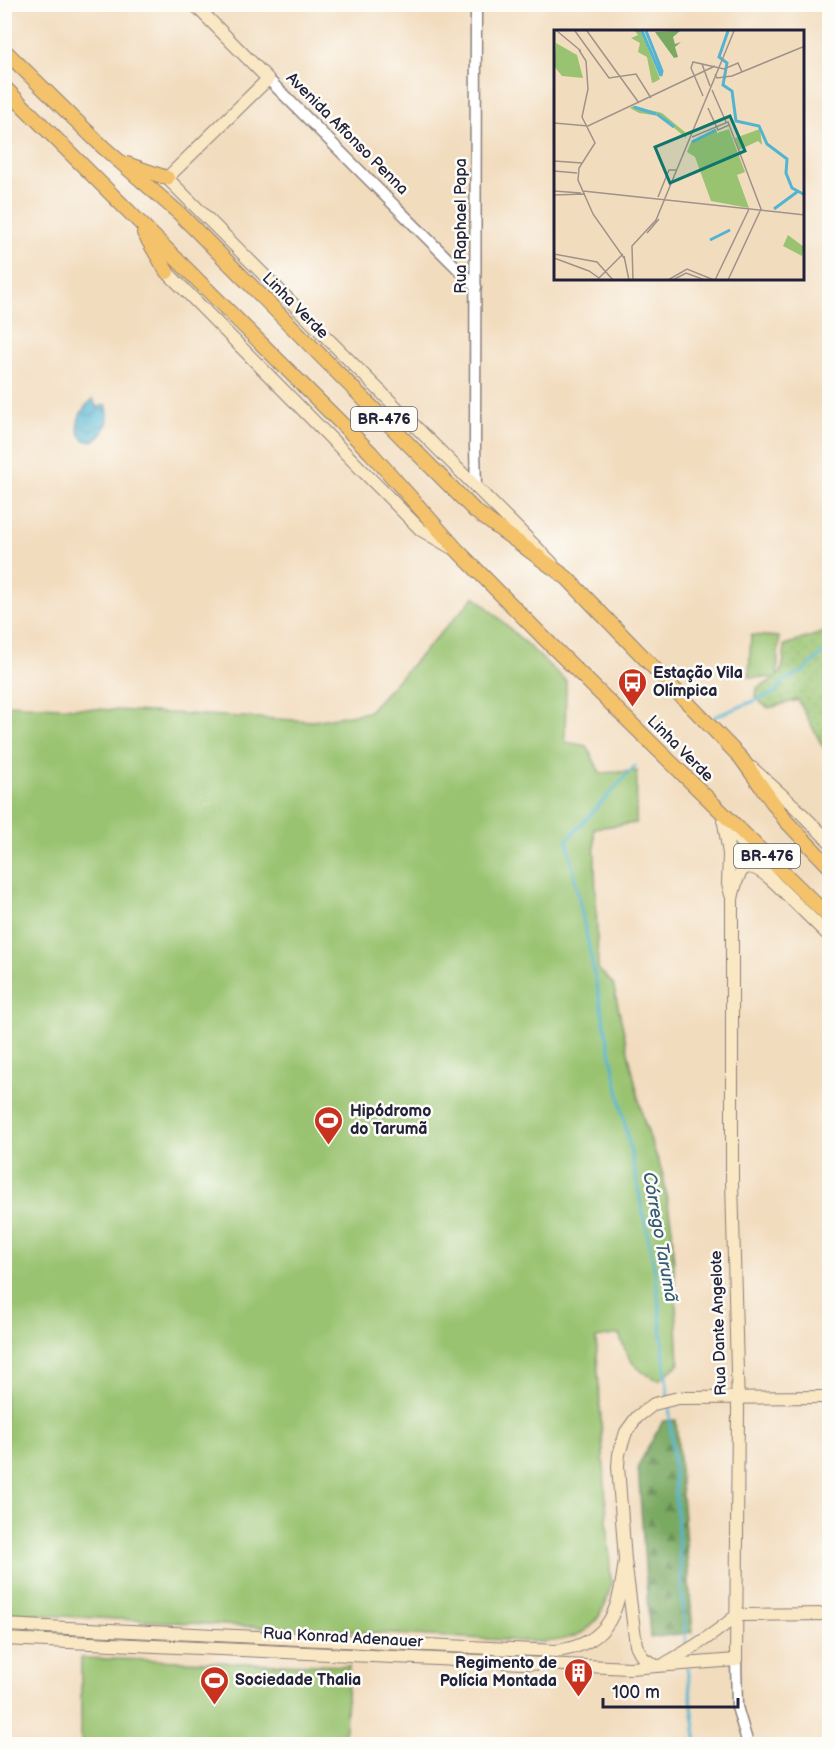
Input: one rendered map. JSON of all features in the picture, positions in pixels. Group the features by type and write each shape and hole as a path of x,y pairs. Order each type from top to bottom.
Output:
{"highway":[{"name":"Linha Verde","path":"4,50 103,147 180,214 475,511 567,578 741,758 786,821 830,867"},
{"name":"Linha Verde","path":"4,87 371,453 458,551 830,918"},
{"path":"120,162 167,178"},
{"path":"134,216 167,272"}],"main road":[{"name":"Avenida Affonso Penna","path":"194,4 268,79"},
{"path":"167,178 268,79"},
{"name":"Linha Verde","path":"167,178 476,488 536,544 567,578"},
{"name":"Linha Verde","path":"167,272 421,530 458,551"},
{"path":"741,758 830,842"},
{"path":"704,796 773,881 830,937"},
{"name":"Rua Dante Angelote","path":"723,821 729,854 728,884 732,899"},
{"name":"Rua Dante Angelote","path":"736,1660 738,1397 732,1182 732,899 737,878 745,868 759,869 773,881"},
{"path":"659,1666 643,1658 636,1645 625,1560 618,1466 622,1442 631,1424 646,1409 661,1401 678,1398 830,1397"},
{"name":"Rua Konrad Adenauer","path":"4,1625 556,1651 585,1644 596,1637 611,1620 621,1592 625,1560"},
{"path":"736,1615 830,1614"},
{"name":"Rua Konrad Adenauer","path":"4,1639 630,1668 659,1666 677,1660 736,1615"},
{"path":"677,1660 695,1663 736,1660"}],"street":[{"name":"Rua Raphael Papa","path":"476,4 476,488"},
{"name":"Avenida Affonso Penna","path":"268,79 476,287"},
{"path":"449,461 454,465 462,464 468,460 475,447"},
{"name":"Rua Dante Angelote","path":"736,1660 737,1707 748,1744"}],"green space":[{"name":"Hipódromo do Tarumã","path":"475,596 566,681 565,742 587,746 600,773 637,771 636,823 594,828 598,969 613,984 643,1118 663,1175 672,1228 679,1364 659,1380 637,1368 625,1350 619,1334 596,1338 611,1584 602,1610 589,1628 580,1634 557,1641 542,1642 5,1613 5,704 313,721 368,712"},
{"path":"829,629 829,746 823,747 798,700 769,708 756,697 757,688 777,677 780,672 784,662 784,645"},
{"path":"751,635 779,637 777,678 749,677"},
{"path":"676,1420 693,1632 650,1638 638,1466 663,1421"},
{"name":"Sociedade Thalia","path":"81,1658 349,1666 344,1744 81,1744"}],"water":[{"path":"93,399 97,408 106,404 108,419 103,432 97,439 90,441 80,435 78,427 84,409"}],"waterway":[{"name":"Córrego Tarumã","path":"714,717 774,693 785,680 804,671 830,646"},
{"name":"Córrego Tarumã","path":"635,766 567,840 656,1276 668,1397"},
{"name":"Córrego Tarumã","path":"669,1403 686,1648"},
{"name":"Córrego Tarumã","path":"687,1667 697,1744"}],"place":[{"name":"Estação Vila Olímpica","path":"632,708"},
{"name":"Hipódromo do Tarumã","path":"329,1146"},
{"name":"Regimento de Polícia Montada","path":"578,1698"},
{"name":"Sociedade Thalia","path":"214,1706"}]}
